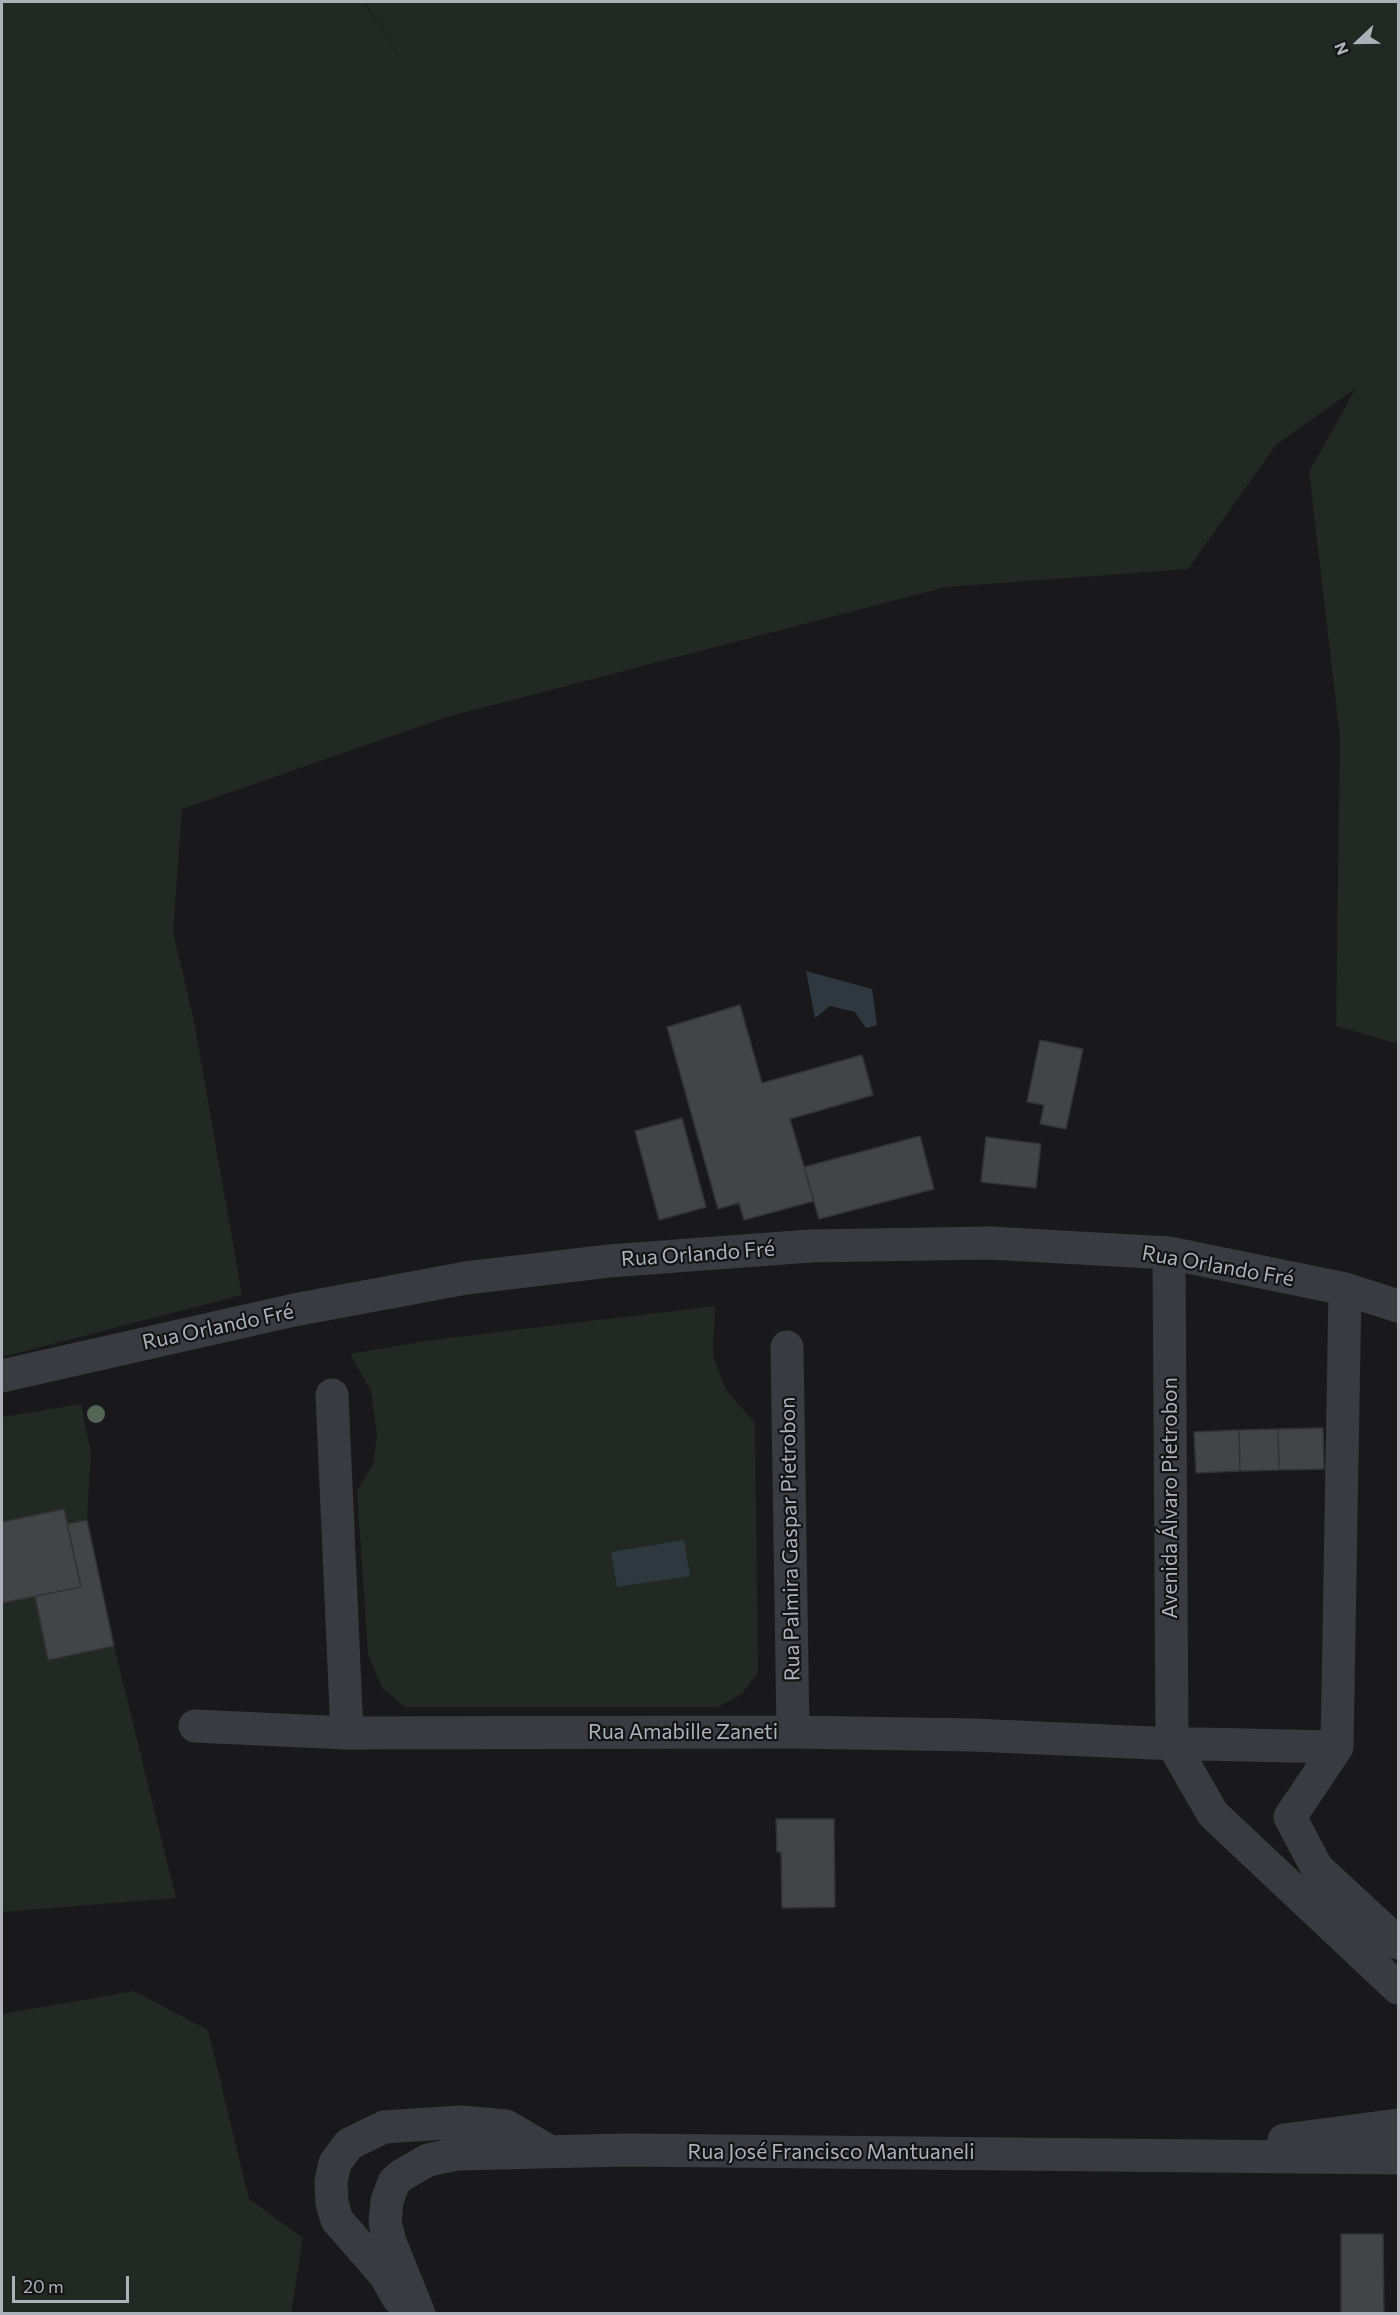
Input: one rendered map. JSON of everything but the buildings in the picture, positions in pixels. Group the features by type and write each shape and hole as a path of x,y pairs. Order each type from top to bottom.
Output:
{"street":[{"name":"Rua Orlando Fré","path":"2,1376 294,1310 466,1278 609,1260 810,1246 990,1243 1169,1253 1345,1288 1398,1306"},
{"name":"Avenida Álvaro Pietrobon","path":"1169,1253 1172,1743"},
{"path":"1345,1288 1337,1747 1290,1817 1317,1868 1398,1942"},
{"name":"Rua Palmira Gaspar Pietrobon","path":"787,1347 793,1732"},
{"path":"332,1395 347,1733"},
{"name":"Rua Amabille Zaneti","path":"195,1726 347,1733 973,1734 1172,1743 1337,1747"},
{"path":"1172,1743 1213,1814 1398,1988"},
{"path":"406,2313 385,2275 337,2220 332,2203 331,2182 335,2163 349,2144 384,2127 460,2122 506,2126 549,2151"},
{"path":"1173,2154 1398,2125"},
{"name":"Rua José Francisco Mantuaneli","path":"419,2313 385,2222 387,2201 394,2182 402,2175 428,2160 456,2154 549,2151 1173,2154 1265,2158 1398,2158"}],"shaded area":[{"path":"2,2 364,2 402,62 365,2 1398,2 1398,1044 1336,1026 1340,737 1309,472 1356,388 1276,445 1188,569 946,587 447,717 182,809 173,931 194,1021 242,1295 2,1357"},
{"path":"806,971 872,989 877,1025 866,1028 855,1012 830,1006 815,1018"},
{"path":"715,1306 713,1356 726,1390 755,1423 758,1672 742,1694 718,1707 405,1707 382,1688 368,1654 357,1491 373,1464 377,1435 371,1391 350,1354 431,1340"},
{"path":"81,1404 91,1453 87,1520 67,1524 64,1509 2,1522 2,1417"},
{"path":"684,1540 690,1576 617,1587 611,1552"},
{"path":"35,1596 49,1659 114,1646 176,1898 2,1912 2,1603"},
{"path":"134,1991 208,2030 249,2199 303,2238 291,2313 2,2313 2,2014"}]}
